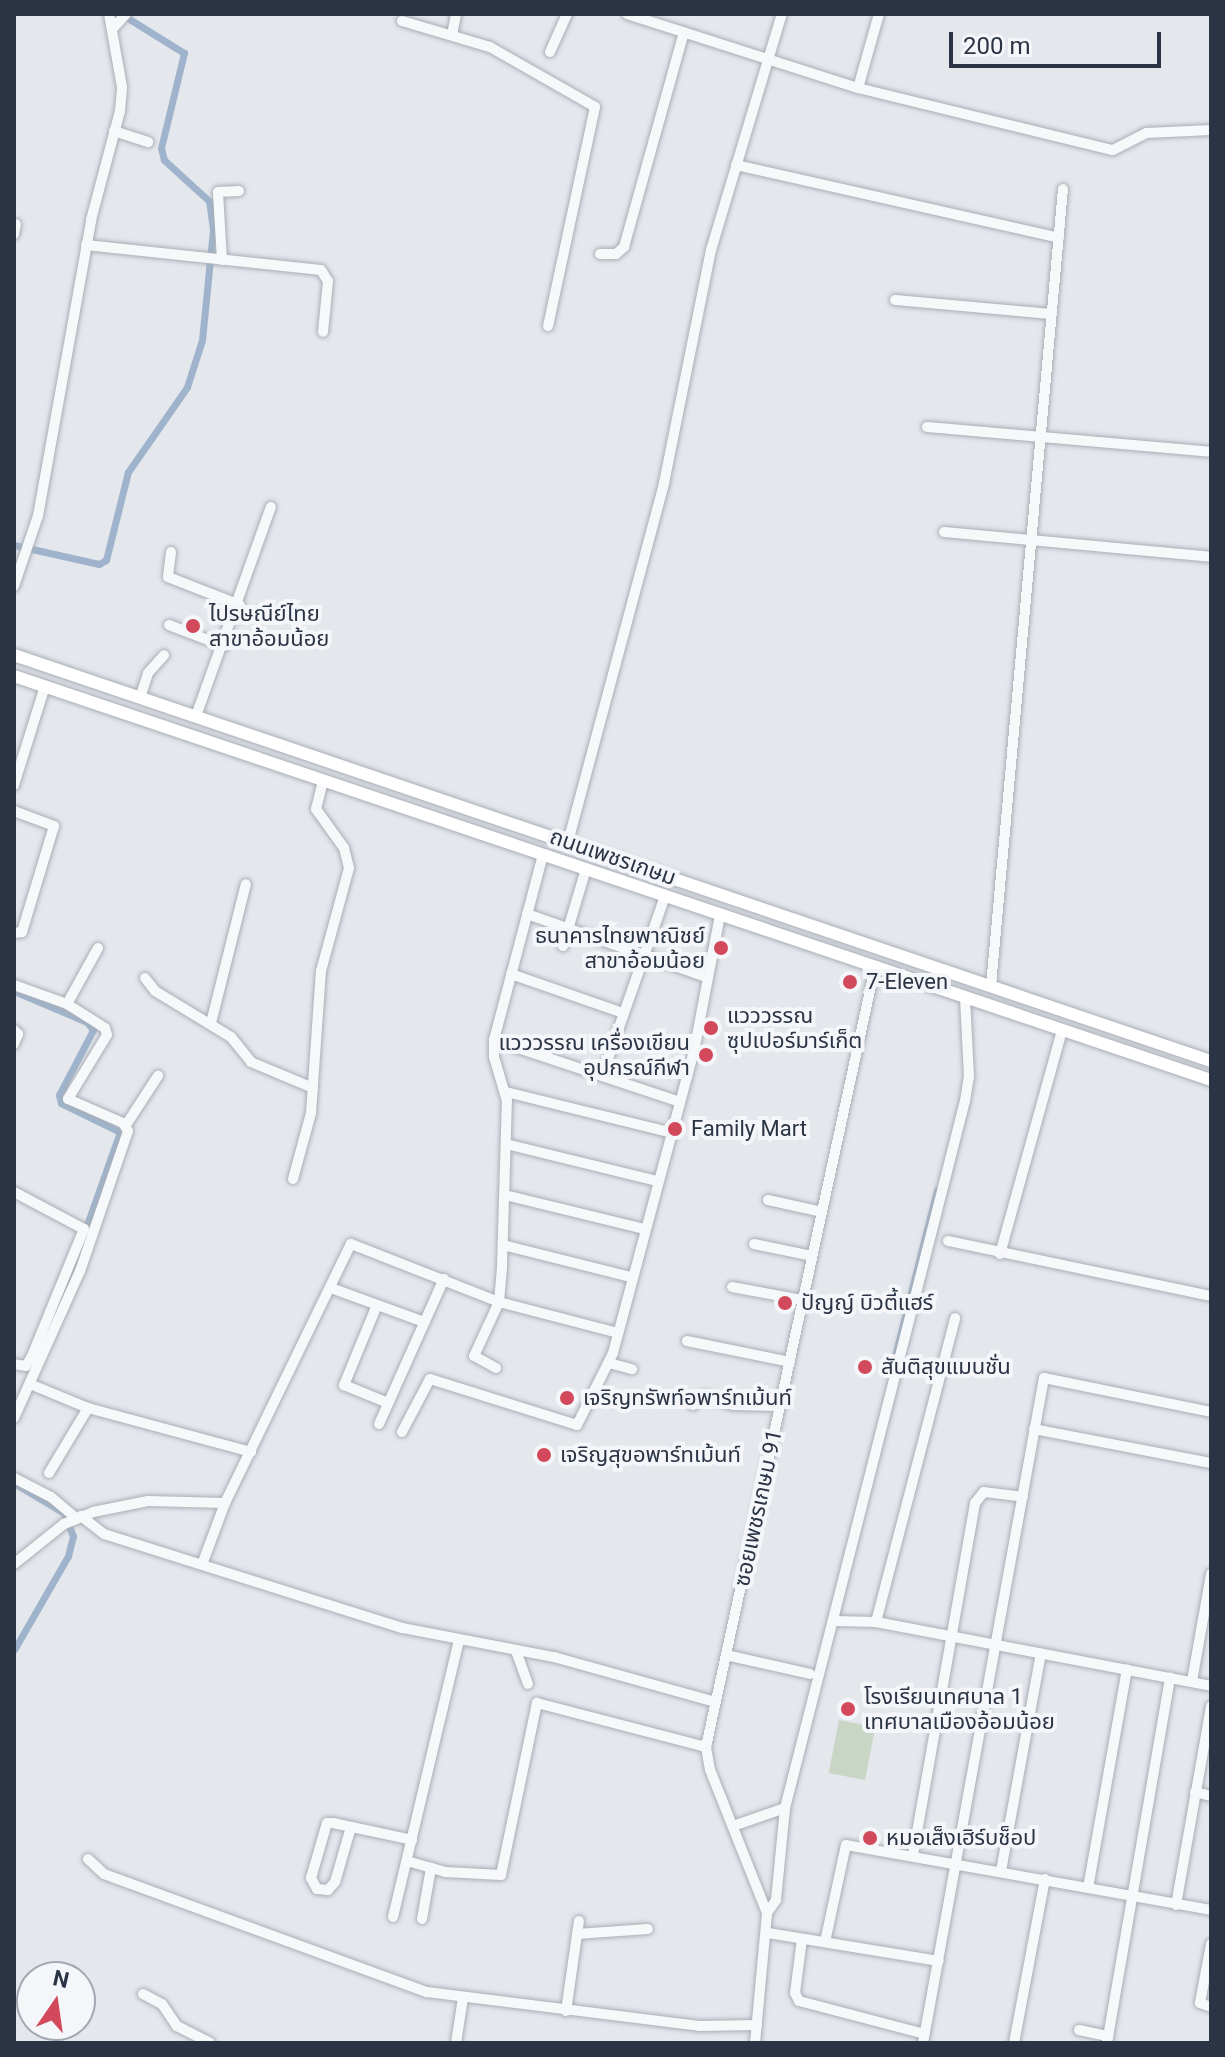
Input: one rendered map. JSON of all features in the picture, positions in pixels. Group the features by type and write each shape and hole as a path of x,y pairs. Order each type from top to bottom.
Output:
{"main road":[{"name":"ถนนเพชรเกษม","path":"14,655 1211,1061"},
{"name":"ถนนเพชรเกษม","path":"14,676 1211,1080"}],"street":[{"path":"14,586 28,549 86,245 122,87 122,19 109,14"},
{"path":"452,35 456,14"},
{"path":"543,72 567,14"},
{"path":"627,14 858,88 1113,150 1146,133 1211,130"},
{"path":"568,842 652,532 707,265 782,14"},
{"path":"858,88 879,14"},
{"path":"402,21 467,37 543,72 596,109 548,326"},
{"path":"600,254 616,254 624,247 684,32"},
{"path":"114,131 148,142"},
{"path":"736,165 1059,238"},
{"path":"991,986 1063,189"},
{"path":"215,259 216,200 223,190 239,191"},
{"path":"86,245 326,273 323,332"},
{"path":"895,300 1051,314"},
{"path":"927,427 1211,452"},
{"path":"196,716 240,605 271,507"},
{"path":"944,532 1211,557"},
{"path":"171,552 168,577 240,605"},
{"path":"169,625 224,646"},
{"path":"140,698 148,673 164,655"},
{"path":"14,785 45,686"},
{"path":"293,1179 308,1133 321,971 349,868 344,848 316,809 323,780"},
{"path":"14,811 54,826 22,932 14,933"},
{"path":"496,1368 478,1361 474,1353 499,1302 503,1245 506,1092 494,1057 494,1040 543,855"},
{"path":"563,946 586,869"},
{"path":"211,1023 246,884"},
{"path":"602,1076 665,896"},
{"path":"527,914 706,977"},
{"path":"402,1432 430,1379 577,1425 609,1363 618,1333 677,1101 695,1046 720,915"},
{"path":"67,1004 98,948"},
{"name":"ซอยเพชรเกษม 91","path":"706,1747 875,967"},
{"path":"511,974 623,1013"},
{"path":"145,978 155,991 211,1023 237,1042 251,1062 313,1088"},
{"path":"14,985 67,1004 107,1031 68,1099 126,1125"},
{"path":"767,1913 776,1900 785,1808 965,1101 969,1077 965,998"},
{"path":"14,1030 14,1044"},
{"path":"1000,1254 1062,1030"},
{"path":"494,1040 677,1101"},
{"path":"14,1418 80,1271 128,1134 126,1125 158,1076"},
{"path":"506,1092 669,1132"},
{"path":"506,1144 657,1181"},
{"path":"14,1192 84,1229 31,1358 26,1366 14,1364"},
{"path":"505,1195 645,1229"},
{"path":"768,1200 822,1212"},
{"path":"948,1241 1211,1296"},
{"path":"203,1562 225,1503 351,1244 499,1302 618,1333"},
{"path":"754,1244 812,1256"},
{"path":"503,1245 630,1277"},
{"path":"379,1424 444,1279"},
{"path":"732,1287 802,1300"},
{"path":"331,1288 424,1322"},
{"path":"377,1305 344,1385 388,1403"},
{"path":"876,1622 955,1318"},
{"path":"687,1341 790,1362"},
{"path":"609,1363 632,1369"},
{"path":"802,1939 795,1993 799,2001 924,2039 1046,1377 1211,1412"},
{"path":"30,1384 88,1408 251,1452"},
{"path":"693,1405 706,1396 734,1405 780,1406"},
{"path":"49,1473 88,1408"},
{"path":"1034,1429 1211,1463"},
{"path":"14,1478 51,1497 73,1519 104,1534 459,1641 516,1651 715,1702"},
{"path":"913,1855 978,1494 1023,1497"},
{"path":"14,1564 73,1519 148,1501 225,1503"},
{"path":"1192,1681 1211,1574"},
{"path":"835,1621 876,1622 953,1640 1211,1686"},
{"path":"393,1917 459,1641"},
{"path":"516,1651 528,1684"},
{"path":"1001,1871 1041,1654"},
{"path":"726,1655 810,1674"},
{"path":"1088,1888 1127,1669"},
{"path":"1079,2030 1107,2040 1170,1677"},
{"path":"407,1861 431,1868 501,1875 537,1703 706,1747 767,1913 768,1933 755,2043"},
{"path":"1176,1905 1211,1706"},
{"path":"1195,1792 1211,1796"},
{"path":"733,1826 785,1808"},
{"path":"351,1827 335,1882 328,1890 317,1889 311,1878 325,1826 351,1827 412,1840"},
{"path":"825,1942 844,1846 913,1855 1211,1910"},
{"path":"88,1859 104,1874 383,1979 463,1998 566,2011 699,2026 757,2025"},
{"path":"422,1919 431,1868"},
{"path":"1014,2043 1045,1879"},
{"path":"566,2011 579,1921"},
{"path":"577,1934 648,1929"},
{"path":"768,1933 939,1961"},
{"path":"1211,1944 1200,2003 1211,2007"},
{"path":"143,1994 162,2004 177,2026 210,2043"},
{"path":"456,2043 463,1998"}],"green space":[{"path":"839,1720 875,1727 865,1780 829,1773"}],"waterway":[{"path":"14,545 99,564 106,560 128,472 187,387 202,340 213,229 209,201 164,160 161,148 184,53 123,15"},
{"path":"14,991 87,1022 93,1030 59,1095 61,1103 120,1132 84,1233"},
{"path":"894,1360 937,1190"},
{"path":"14,1483 64,1513 73,1536 68,1556 14,1650"}],"place":[{"name":"ไปรษณีย์ไทย สาขาอ้อมน้อย","path":"193,626"},
{"name":"ธนาคารไทยพาณิชย์ สาขาอ้อมน้อย","path":"721,948"},
{"name":"7-Eleven","path":"850,982"},
{"name":"แวววรรณ ซุปเปอร์มาร์เก็ต","path":"711,1028"},
{"name":"แวววรรณ เครื่องเขียน อุปกรณ์กีฬา","path":"706,1055"},
{"name":"Family Mart","path":"675,1129"},
{"name":"ปัญญ์ บิวตี้แฮร์","path":"785,1303"},
{"name":"สันติสุขแมนชั่น","path":"865,1367"},
{"name":"เจริญทรัพท์อพาร์ทเม้นท์","path":"567,1398"},
{"name":"เจริญสุขอพาร์ทเม้นท์","path":"544,1455"},
{"name":"โรงเรียนเทศบาล 1 เทศบาลเมืองอ้อมน้อย","path":"848,1709"},
{"name":"หมอเส็งเฮิร์บช็อป","path":"870,1838"}]}
